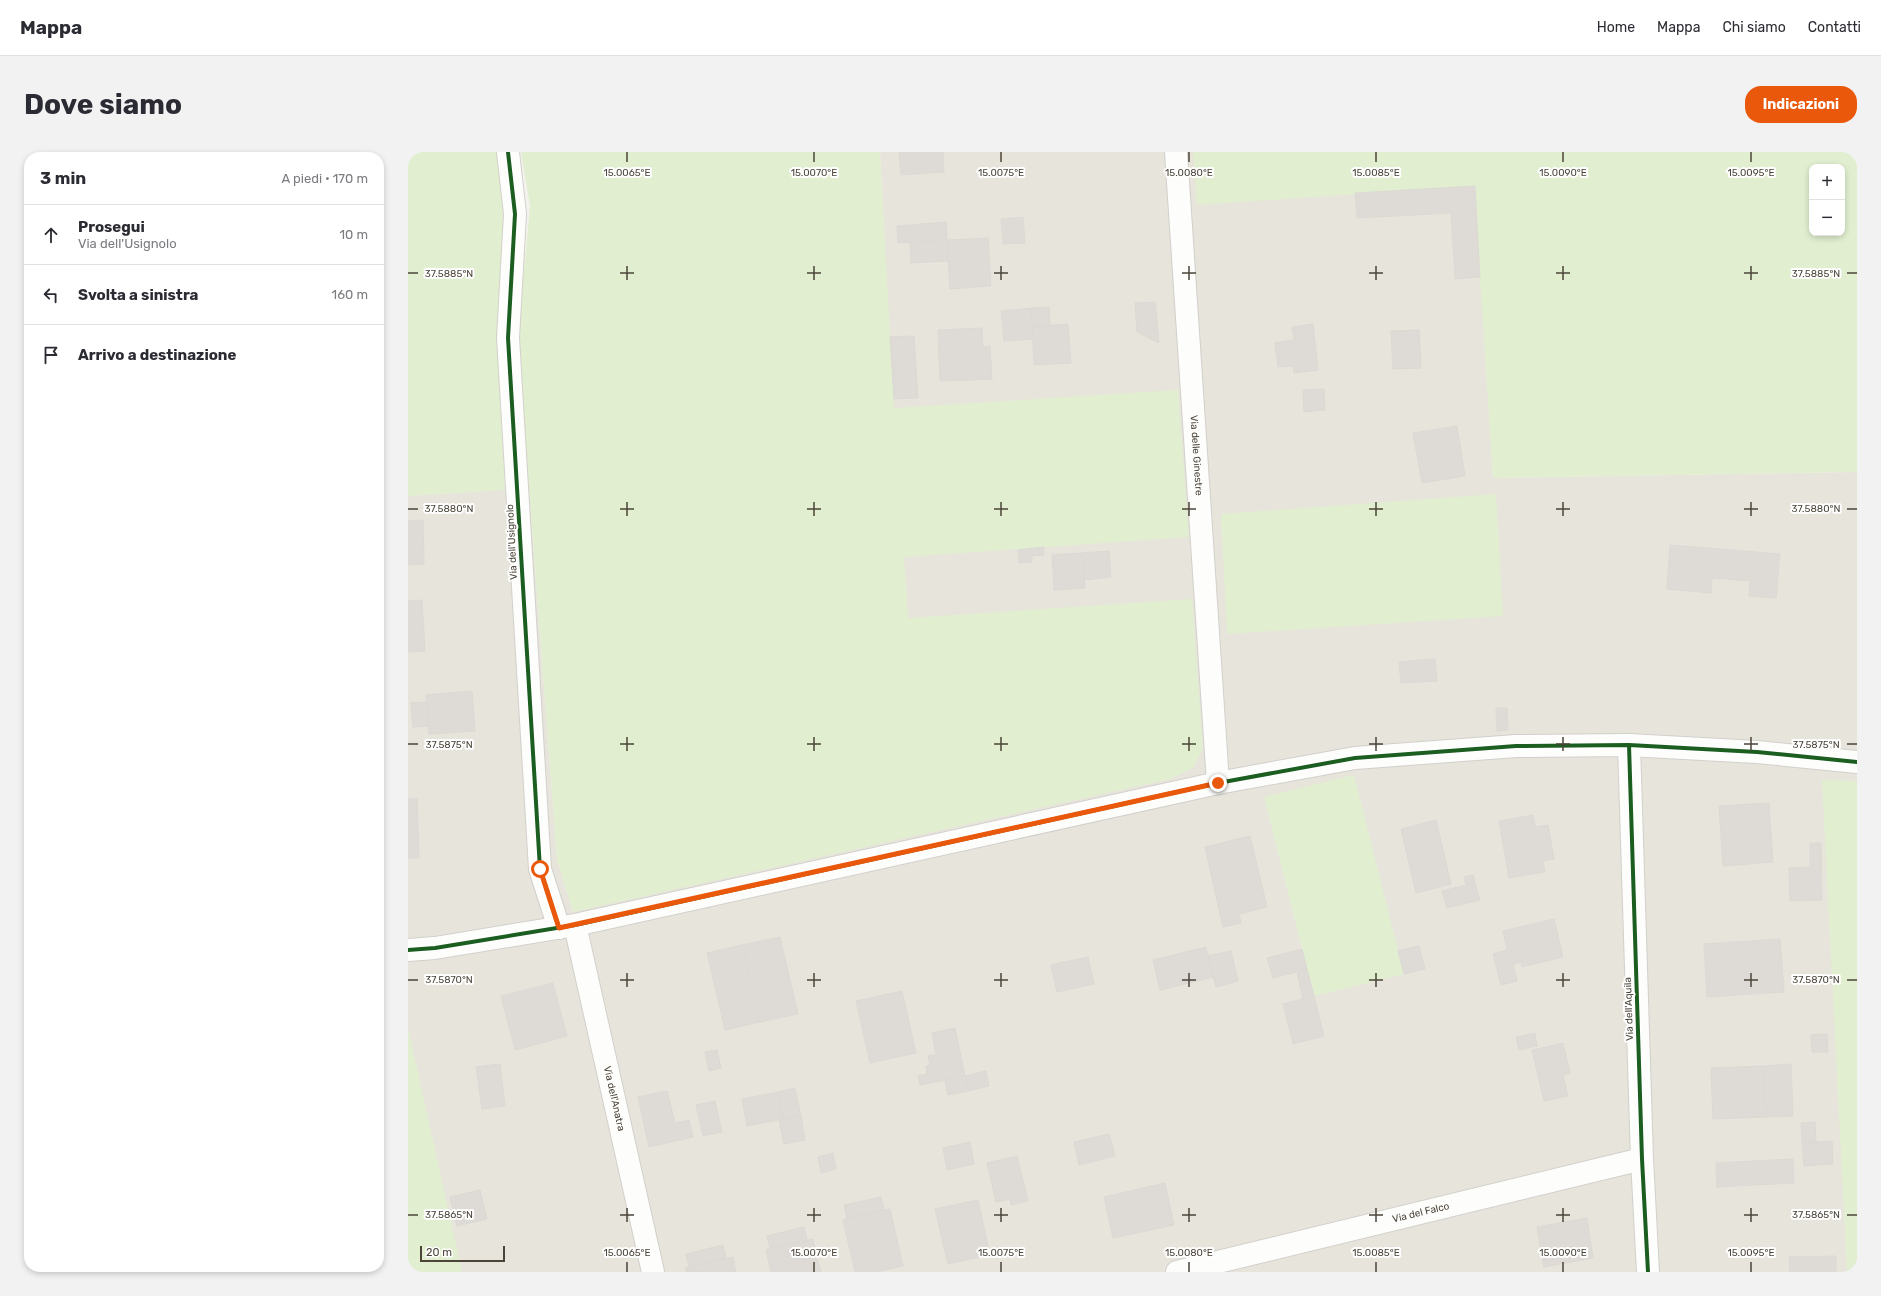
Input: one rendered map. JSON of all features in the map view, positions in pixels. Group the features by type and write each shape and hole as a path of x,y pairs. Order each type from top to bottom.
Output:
{"street":[{"name":"Via dell'Usignolo","path":"508,152 515,214 508,338 540,869 567,927"},
{"name":"Via delle Ginestre","path":"1176,152 1218,783"},
{"path":"408,950 434,948 567,927 1218,783 1355,758 1516,746 1629,745 1757,752 1857,762"},
{"name":"Via dell'Aquila","path":"1629,745 1642,1159 1648,1272"},
{"name":"Via dell'Anatra","path":"567,927 653,1272"},
{"name":"Via del Falco","path":"1177,1272 1642,1159"}],"shaded area":[{"path":"880,152 1473,152 1493,478 1857,472 1857,1272 408,1272 408,496 529,488 557,859 573,912 893,408"}],"green space":[{"path":"408,152 501,152 509,217 499,367 505,490 408,496"},
{"path":"521,152 880,152 894,408 1178,390 1189,537 904,557 908,618 1192,599 1203,748 1193,768 1170,779 573,912 557,859 529,488 518,369 519,325 530,206"},
{"path":"1193,152 1857,152 1857,472 1493,478 1474,186 1197,205"},
{"path":"1496,494 1503,616 1227,634 1221,514"},
{"path":"1354,775 1404,974 1314,996 1264,797"},
{"path":"1822,780 1857,781 1857,1272 1847,1272"},
{"path":"408,1028 462,1272 408,1272"}],"building":[{"path":"899,152 943,152 944,172 901,175"},
{"path":"1475,186 1480,277 1455,279 1451,213 1357,218 1355,193"},
{"path":"1023,217 1025,243 1003,244 1001,219"},
{"path":"946,222 947,240 898,243 897,226"},
{"path":"988,238 991,286 950,289 947,240"},
{"path":"947,240 948,261 911,263 910,243"},
{"path":"1155,302 1159,343 1137,332 1135,303"},
{"path":"1049,307 1050,326 1032,327 1031,308"},
{"path":"1031,308 1033,339 1004,341 1001,311"},
{"path":"1068,324 1071,363 1034,365 1032,327"},
{"path":"1313,324 1318,370 1294,373 1293,366 1278,367 1275,343 1294,340 1292,327"},
{"path":"982,328 983,347 990,346 992,379 940,381 938,330"},
{"path":"1419,330 1421,368 1393,369 1391,331"},
{"path":"914,336 918,398 894,399 890,337"},
{"path":"1324,389 1325,410 1304,412 1303,390"},
{"path":"1457,426 1465,476 1422,483 1413,433"},
{"path":"423,520 424,564 408,565 408,521"},
{"path":"1670,545 1780,554 1776,598 1749,596 1750,581 1712,578 1711,593 1667,589"},
{"path":"1044,547 1044,555 1032,556 1032,562 1019,563 1018,550"},
{"path":"1109,551 1111,577 1084,580 1082,553"},
{"path":"1082,553 1085,588 1054,590 1052,555"},
{"path":"422,600 425,651 408,652 408,601"},
{"path":"1435,659 1437,681 1401,683 1399,662"},
{"path":"472,691 475,731 429,734 426,695"},
{"path":"427,702 428,726 413,727 411,703"},
{"path":"1496,708 1507,708 1508,730 1497,731"},
{"path":"417,798 419,858 408,858 408,799"},
{"path":"1769,803 1773,862 1723,866 1719,806"},
{"path":"1533,815 1535,827 1548,825 1554,859 1543,861 1545,872 1509,878 1499,821"},
{"path":"1436,820 1451,884 1416,893 1401,829"},
{"path":"1250,836 1267,907 1239,914 1241,923 1223,927 1205,847"},
{"path":"1810,843 1821,843 1822,900 1790,901 1789,868 1810,867"},
{"path":"1473,875 1475,883 1466,885 1464,877"},
{"path":"1475,883 1480,900 1447,908 1442,891"},
{"path":"1554,919 1563,957 1522,967 1521,962 1513,964 1517,981 1501,985 1493,954 1507,950 1503,931"},
{"path":"780,937 798,1014 760,1022 742,945"},
{"path":"1780,939 1784,992 1707,997 1704,944"},
{"path":"742,945 760,1022 725,1030 707,953"},
{"path":"1419,946 1425,969 1404,974 1398,951"},
{"path":"1206,947 1213,977 1160,990 1153,960"},
{"path":"1302,949 1307,969 1273,978 1267,958"},
{"path":"1231,951 1238,981 1216,987 1208,956"},
{"path":"1088,957 1094,984 1057,992 1051,965"},
{"path":"1307,969 1314,996 1303,999 1297,972"},
{"path":"553,983 567,1036 515,1050 501,996"},
{"path":"902,991 916,1053 870,1063 856,1001"},
{"path":"1314,996 1324,1036 1293,1044 1283,1004"},
{"path":"955,1028 965,1076 920,1085 918,1076 927,1074 926,1066 930,1065 928,1056 936,1055 932,1033"},
{"path":"1535,1033 1537,1046 1519,1050 1516,1037"},
{"path":"1827,1034 1828,1052 1812,1052 1811,1035"},
{"path":"1563,1043 1570,1073 1563,1075 1568,1096 1544,1101 1532,1050"},
{"path":"717,1050 721,1068 709,1071 705,1052"},
{"path":"500,1064 505,1106 482,1109 476,1067"},
{"path":"1791,1064 1793,1116 1766,1117 1763,1066"},
{"path":"1763,1066 1766,1117 1713,1119 1711,1068"},
{"path":"986,1071 989,1086 968,1091 965,1076"},
{"path":"965,1076 968,1091 948,1095 945,1080"},
{"path":"795,1088 801,1116 783,1119 778,1092"},
{"path":"667,1091 675,1123 689,1120 693,1137 649,1147 638,1097"},
{"path":"778,1092 783,1119 747,1126 742,1099"},
{"path":"715,1101 722,1132 703,1136 696,1105"},
{"path":"801,1116 805,1140 784,1144 779,1120"},
{"path":"1815,1122 1816,1142 1802,1143 1801,1123"},
{"path":"1109,1134 1115,1156 1079,1165 1074,1142"},
{"path":"1832,1141 1833,1164 1804,1166 1802,1143"},
{"path":"970,1142 974,1164 947,1170 943,1148"},
{"path":"833,1153 836,1169 821,1173 818,1157"},
{"path":"1017,1156 1028,1201 1011,1205 1010,1199 996,1202 987,1163"},
{"path":"1793,1159 1794,1183 1717,1187 1716,1163"},
{"path":"1165,1183 1174,1225 1113,1238 1104,1197"},
{"path":"480,1190 487,1219 457,1226 450,1197"},
{"path":"881,1197 884,1210 847,1219 844,1205"},
{"path":"978,1200 990,1255 948,1264 935,1209"},
{"path":"890,1209 903,1266 876,1272 855,1272 843,1220"},
{"path":"1587,1218 1593,1258 1544,1267 1537,1227"},
{"path":"804,1227 807,1240 770,1249 767,1236"},
{"path":"813,1239 821,1272 771,1272 766,1250"},
{"path":"723,1245 726,1258 689,1267 686,1254"},
{"path":"1836,1256 1836,1272 1790,1272 1789,1257"},
{"path":"733,1257 736,1272 686,1272 685,1268"}],"cycle path":[{"path":"508,152 515,214 508,338 540,869 559,928"},
{"path":"1629,745 1642,1159 1648,1272"},
{"path":"408,950 435,948 575,925 1218,783 1355,758 1516,746 1629,745 1757,752 1857,762"}],"route":[{"path":"540,869 559,928 1218,783"}]}
